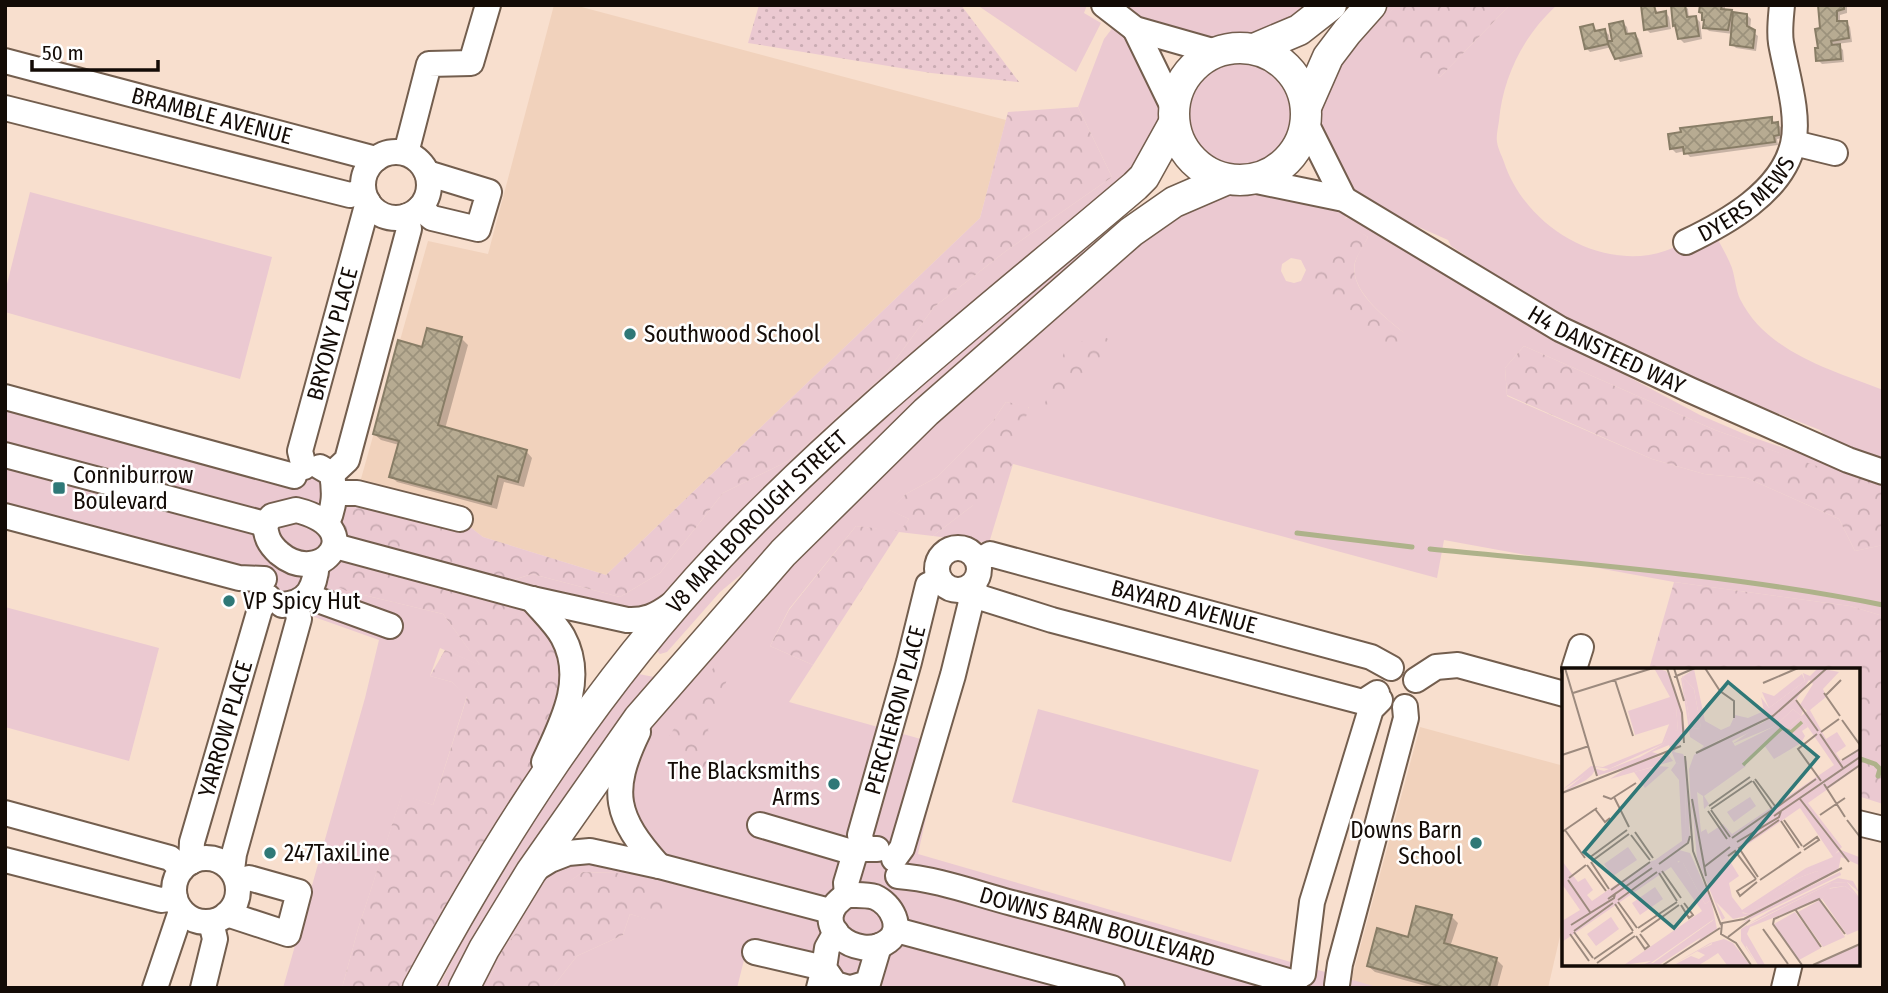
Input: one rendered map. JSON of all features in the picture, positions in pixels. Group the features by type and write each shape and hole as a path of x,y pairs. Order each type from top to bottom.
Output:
{"main road":[{"path":"1254,49 1335,16 1371,5"},
{"path":"1306,115 1301,87 1290,69 1273,57 1254,49 1228,48 1200,61 1187,74 1178,90 1173,115 1179,142 1190,159 1206,172 1238,180 1272,173 1289,160 1300,143 1306,115 1328,57 1335,16"},
{"name":"V8 MARLBOROUGH STREET","path":"418,988 470,891 524,805 588,690 796,478 873,407 1135,187 1144,177 1173,115"},
{"name":"V8 MARLBOROUGH STREET","path":"464,988 484,949 531,872 611,778 644,715 783,553 926,412 1131,232 1157,212 1238,180"}],"street":[{"path":"405,153 429,64 471,62 488,5"},
{"name":"DYERS MEWS","path":"1686,242 1722,225 1759,197 1785,163 1794,143 1793,116 1780,39 1782,5"},
{"path":"1120,17 1216,52"},
{"path":"1120,17 1173,115"},
{"name":"BRAMBLE AVENUE","path":"5,61 376,159"},
{"name":"BRAMBLE AVENUE","path":"5,108 366,197"},
{"path":"1306,115 1351,203"},
{"name":"DYERS MEWS","path":"1794,143 1835,153"},
{"path":"413,212 478,229 489,192 427,173 415,158 405,153 385,154 376,159 365,173 366,197 375,211 385,216 396,218 413,212 428,192 427,173"},
{"name":"H4 DANSTEED WAY","path":"1238,180 1351,203 1560,329 1848,460 1883,472"},
{"name":"BRYONY PLACE","path":"274,528 299,471 300,451 366,197"},
{"name":"BRYONY PLACE","path":"326,544 334,483 347,460 413,212"},
{"path":"5,397 299,471 318,466 334,483 357,493 460,519"},
{"path":"5,455 274,528"},
{"path":"274,528 296,510 311,513 326,544 532,599 626,620 642,621 657,615 682,596"},
{"path":"5,516 239,578 266,588 283,605 302,600 390,626"},
{"path":"274,528 286,559 303,565 326,544"},
{"name":"YARROW PLACE","path":"187,866 266,588 267,561 274,528"},
{"name":"YARROW PLACE","path":"235,876 234,854 302,600 316,577 326,544"},
{"path":"965,548 974,554 978,561 978,578 969,588 950,589 940,580 937,564 948,550 965,548"},
{"name":"BAYARD AVENUE","path":"978,561 990,554 1371,657 1391,668"},
{"name":"PERCHERON PLACE","path":"859,851 860,835 928,585 940,580"},
{"name":"PERCHERON PLACE","path":"884,905 953,675 971,602 969,588"},
{"name":"BAYARD AVENUE","path":"969,588 979,597 1052,620 1291,684 1363,702 1378,697"},
{"path":"532,599 563,636 572,661 588,690"},
{"path":"1416,680 1436,667 1458,665 1562,700"},
{"path":"1297,982 1312,902 1371,709 1378,697 1378,679 1382,672 1398,667 1409,671 1416,680 1414,699 1405,707 1392,708 1378,697"},
{"path":"1337,986 1340,964 1406,718 1405,707"},
{"path":"611,778 638,842 659,866"},
{"path":"5,813 170,858 187,866"},
{"path":"1860,823 1883,829"},
{"name":"DOWNS BARN BOULEVARD","path":"760,825 859,851 880,849 896,867 978,894 1097,924 1297,982 1322,973 1337,986"},
{"path":"531,872 568,853 590,851 659,866 838,913 876,898 894,915 865,987 835,984 755,952"},
{"path":"822,978 827,948 846,883 859,851"},
{"path":"5,860 178,904 200,922 219,918 288,934 299,892 235,876 213,859 202,859 187,866 175,883 178,904 155,988"},
{"path":"203,988 219,918 234,906 237,895 235,876"},
{"path":"838,913 851,944 864,948 887,938 1112,988"},
{"path":"1784,988 1790,965"}],"shaded area":[{"name":"Southwood School","path":"554,5 574,5 1006,120 980,218 606,575 483,537 459,519 357,493 428,241 488,254"},
{"name":"Downs Barn School","path":"1420,727 1562,765 1562,928 1548,988 1375,988 1351,981"}],"green space":[{"path":"759,5 961,5 1019,82 931,73 748,43"},
{"path":"977,5 1087,5 1084,13 1101,23 1076,72"},
{"path":"1130,5 1331,5 1250,48 1216,52 1136,29 1173,107 1144,177 657,615 489,588 532,574 620,597 660,573 723,493 788,461 886,373 934,307 1006,251 1112,177 1078,107 1104,39"},
{"path":"1377,5 1396,5 1383,22 1440,77 1510,5 1557,5 1535,29 1517,57 1501,104 1498,145 1513,183 1526,202 1560,234 1581,245 1626,256 1666,251 1712,229 1732,268 1740,299 1752,318 1767,333 1784,346 1822,367 1883,390 1883,472 1848,460 1820,430 1693,380 1600,337 1514,287 1451,246 1448,240 1396,217 1361,193 1358,207 1344,219 1351,216 1533,326 1700,415 1749,436 1845,469 1843,476 1715,430 1524,346 1505,368 1507,396 1652,459 1704,474 1747,478 1839,519 1855,551 1883,545 1883,616 1850,606 1674,582 1444,540 1437,578 1013,464 989,543 933,536 972,506 1029,407 1006,402 993,421 937,477 906,494 890,510 909,519 900,532 856,526 789,609 770,646 813,665 789,702 942,745 918,854 1380,988 848,988 744,960 737,988 552,988 577,956 623,935 630,914 664,924 617,873 583,872 542,900 502,951 486,988 470,988 550,860 658,866 622,807 649,706 783,553 1131,232 1238,181 1252,180 1344,199 1306,107","holes":["1352,228 1368,237 1355,263 1358,283 1371,302 1404,333 1316,272 1329,251","1291,258 1301,260 1306,270 1301,281 1294,283 1286,281 1281,271 1282,264"]},
{"path":"1396,5 1510,5 1440,77 1402,47 1382,22"},
{"path":"1240,64 1268,72 1282,86 1290,114 1282,142 1268,156 1240,164 1212,156 1198,142 1190,114 1198,86 1212,72"},
{"path":"1078,107 1112,177 1006,251 934,307 886,373 788,461 723,493 660,573 620,597 532,574 491,587 532,599 563,636 565,715 418,988 342,988 358,929 402,794 433,805 467,697 452,682 430,676 445,650 480,665 443,614 347,591 316,577 335,493 460,519 483,537 606,575 980,218 1008,112"},
{"path":"30,192 272,257 240,379 5,312 5,292"},
{"path":"1115,225 1122,234 772,549 720,592 667,652 660,654 657,651 729,567 821,476 1015,306"},
{"path":"1352,227 1368,237 1355,262 1357,283 1370,302 1404,333 1404,345 1399,350 1338,311 1318,292 1314,284 1321,260"},
{"path":"1099,333 1114,343 1040,416 1065,350"},
{"path":"1524,346 1715,430 1842,475 1848,460 1883,472 1883,545 1855,551 1839,519 1747,478 1704,474 1652,459 1507,395 1505,368"},
{"path":"1006,402 1029,406 1013,464 972,506 933,536 899,532 813,665 770,646 789,610 856,526 900,531 909,519 889,510 906,494 937,477 993,421"},
{"path":"5,403 287,471 344,464 347,591 443,614 481,666 440,648 430,676 452,682 467,696 433,805 402,795 358,929 342,988 283,988 379,640 258,597 5,514"},
{"path":"1674,582 1850,606 1883,616 1883,804 1860,797 1860,668 1649,668"},
{"path":"5,607 159,648 129,761 5,727"},
{"path":"719,659 731,669 708,730 716,747 711,766 695,778 680,774 671,768 664,744"},
{"path":"639,674 654,677 659,675 459,988 438,988 519,842 582,748"},
{"path":"1038,709 1259,770 1231,862 1012,802"},
{"path":"583,872 617,873 664,894 664,925 630,914 623,935 577,956 552,988 486,988 502,951 542,899"}],"building":[{"path":"1641,5 1654,5 1656,13 1666,11 1667,26 1644,30"},
{"path":"1671,5 1685,5 1687,17 1696,16 1699,36 1678,39 1675,25 1673,26"},
{"path":"1700,5 1722,5 1721,9 1732,10 1728,30 1703,28"},
{"path":"1818,5 1844,5 1844,9 1837,11 1837,21 1847,21 1849,38 1831,41 1832,45 1840,44 1841,59 1816,61 1815,48 1818,48 1815,29 1820,28"},
{"path":"1733,12 1747,14 1747,26 1755,30 1753,48 1730,45"},
{"path":"1623,21 1626,34 1635,33 1641,53 1615,59 1608,44 1608,41 1612,41 1609,24"},
{"path":"1593,24 1595,31 1605,29 1608,44 1585,49 1580,27"},
{"path":"1772,117 1772,123 1778,122 1779,135 1774,136 1775,142 1684,154 1683,147 1670,149 1668,134 1681,132 1680,128"},
{"path":"427,328 462,337 438,425 527,450 518,482 498,476 491,504 389,477 399,441 373,434 398,340 422,347"},
{"path":"1416,906 1452,915 1444,943 1497,958 1489,988 1446,988 1367,966 1377,928 1408,937"}],"waterway":[{"path":"1297,533 1412,547"},
{"path":"1430,549 1714,578 1883,605"},
{"path":"1860,759 1875,764 1880,769 1878,776"}],"place":[{"name":"Southwood School","path":"630,334"},
{"name":"Conniburrow Boulevard","path":"59,488"},
{"name":"VP Spicy Hut","path":"229,601"},
{"name":"The Blacksmiths Arms","path":"834,784"},
{"name":"Downs Barn School","path":"1476,843"},
{"name":"247TaxiLine","path":"270,853"}]}
